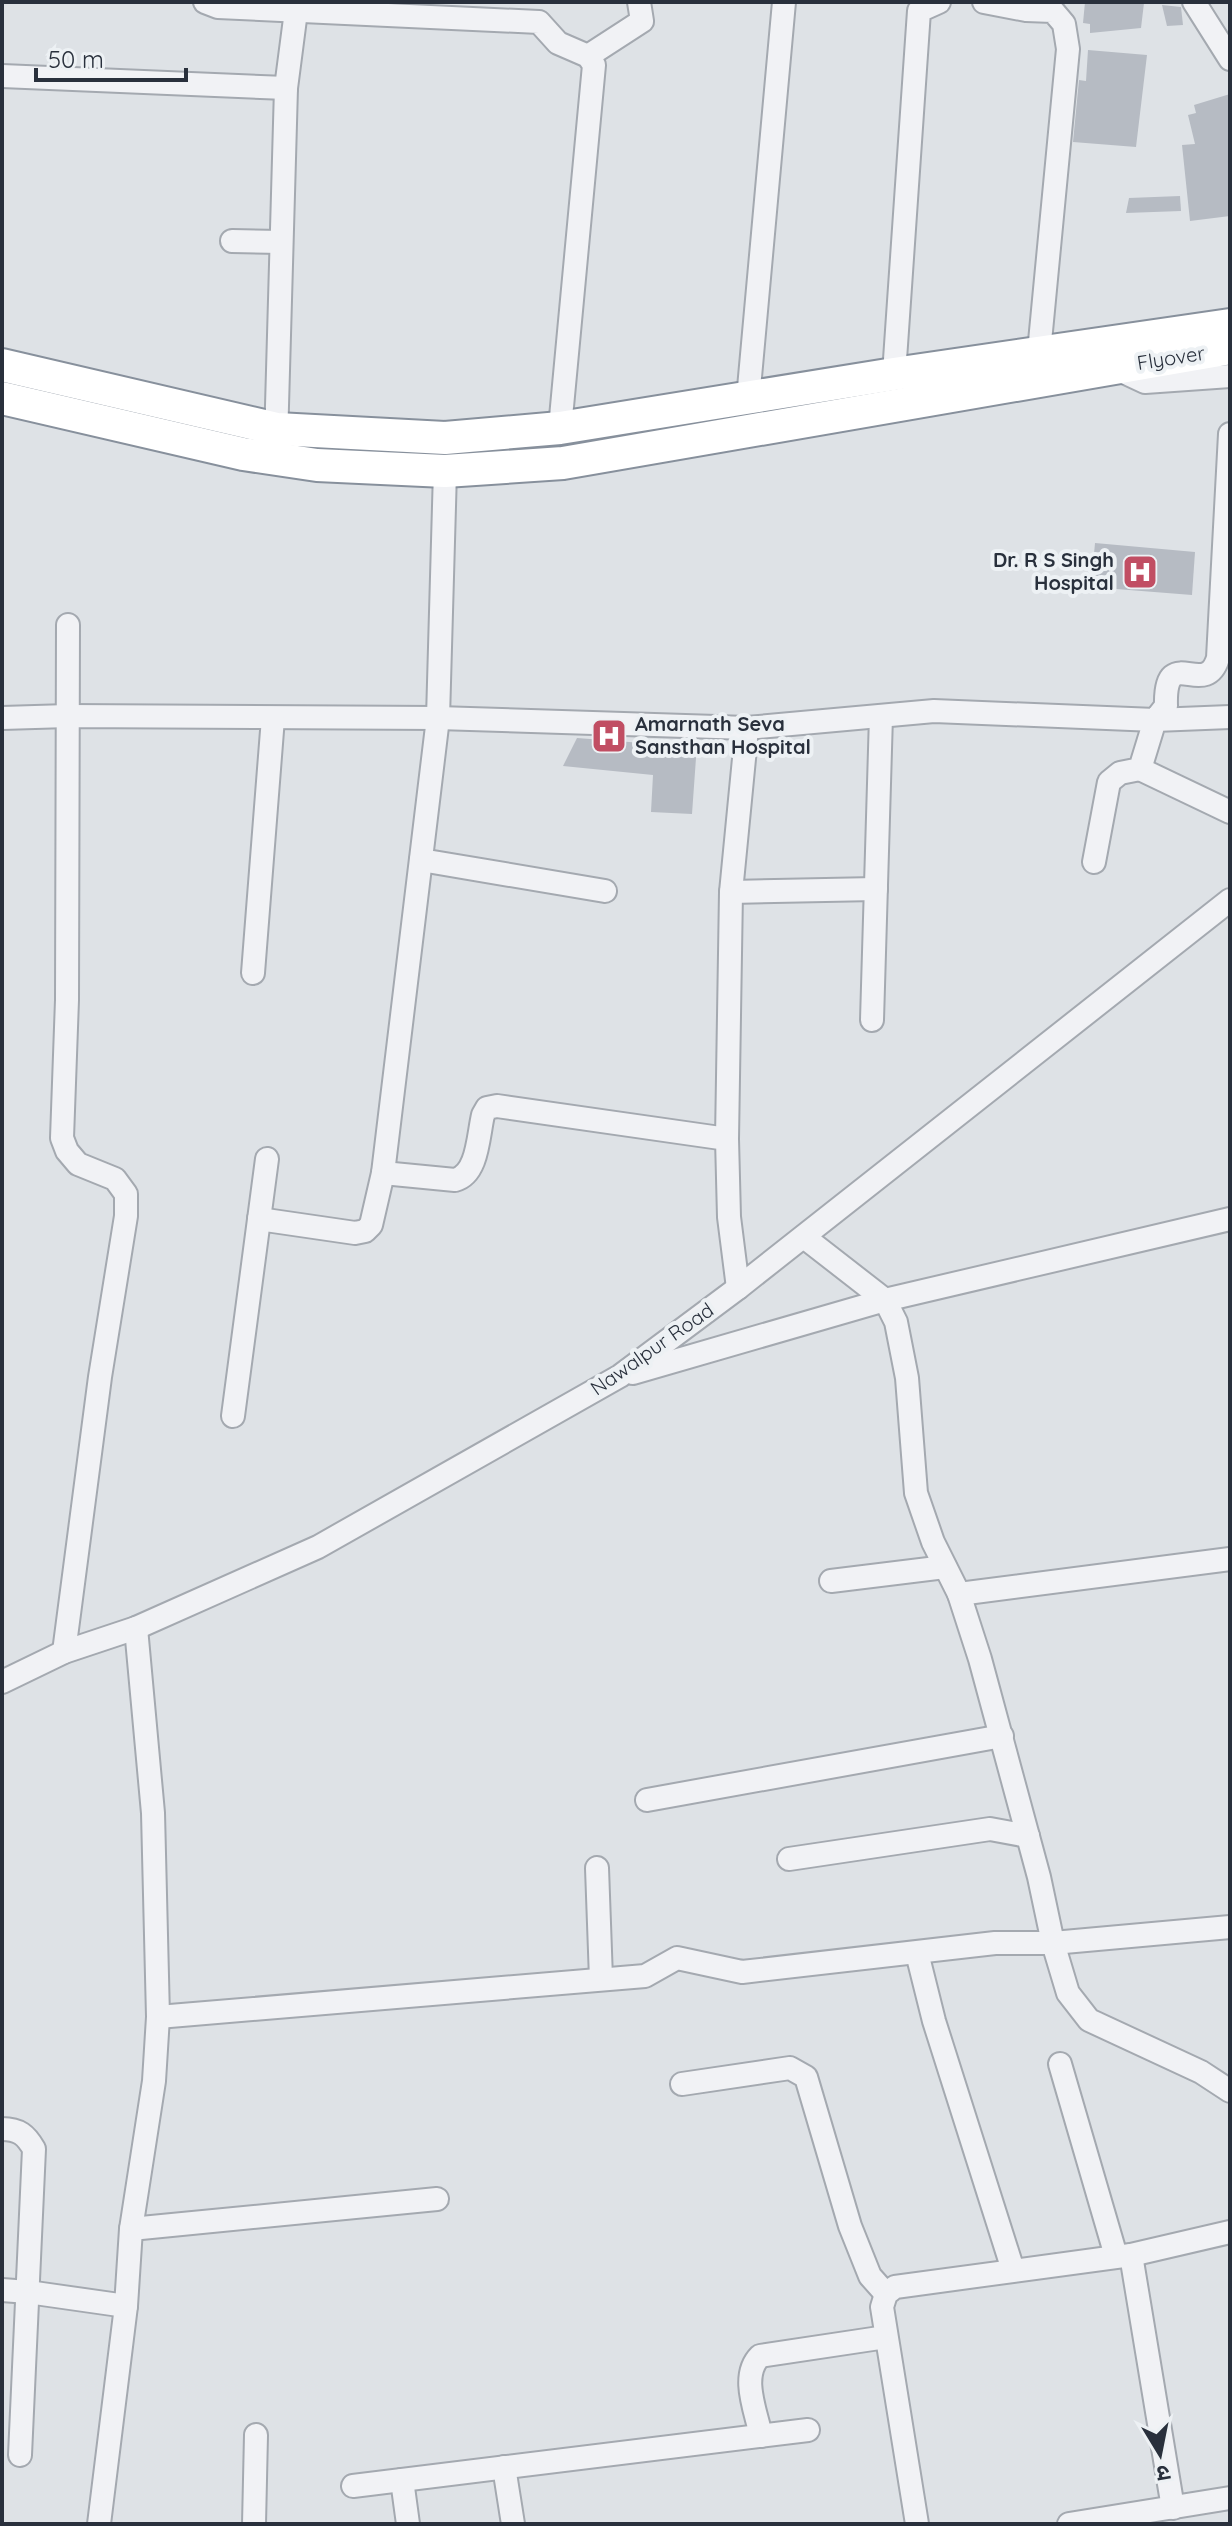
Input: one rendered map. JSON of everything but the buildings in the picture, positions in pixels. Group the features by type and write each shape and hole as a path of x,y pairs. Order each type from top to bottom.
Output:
{"highway":[{"name":"Flyover","path":"1118,354 1230,325"},
{"name":"Flyover","path":"1118,354 1230,348"},
{"path":"2,398 275,444 445,438 560,428 1039,352 1118,354"},
{"path":"2,365 275,444 317,465 445,471 563,463 1118,354"}],"street":[{"path":"205,2 218,7 539,22 558,43 588,56 594,65 560,428"},
{"path":"588,56 642,21 639,2"},
{"path":"748,399 784,2"},
{"path":"894,374 919,11 939,2"},
{"path":"984,2 1026,10 1053,11 1064,24 1068,49 1039,352"},
{"path":"1194,2 1230,59"},
{"path":"275,444 286,88 296,11"},
{"path":"2,76 286,88"},
{"path":"232,241 281,242"},
{"path":"1230,311 1151,324 1118,354 1145,382 1230,376"},
{"path":"1140,769 1155,720 1166,706 1165,686 1169,677 1176,674 1205,675 1215,668 1218,658 1230,434"},
{"path":"259,1219 355,1233 365,1231 371,1225 383,1173 438,718 445,471"},
{"path":"64,1652 100,1377 126,1216 126,1194 115,1179 78,1164 67,1151 62,1138 67,1000 68,625"},
{"path":"2,718 438,718 747,728 934,711 1155,720 1230,717"},
{"path":"872,1020 881,716"},
{"path":"253,973 273,718"},
{"path":"738,1288 729,1217 727,1139 731,892 747,728"},
{"path":"1094,862 1109,782 1120,773 1140,769 1230,812"},
{"path":"421,860 605,891"},
{"path":"731,892 876,889"},
{"name":"Nawalpur Road","path":"2,1682 64,1652 136,1628 318,1547 620,1376 804,1237 1230,900"},
{"path":"383,1173 455,1180 463,1178 470,1171 483,1115 487,1108 497,1106 727,1139"},
{"path":"233,1416 267,1159"},
{"path":"620,1376 885,1300 1230,1219"},
{"path":"804,1237 885,1300 896,1322 903,1355 916,1493 923,1517 959,1594 1002,1736 1068,1993 1089,2020 1201,2072 1230,2090"},
{"path":"959,1594 1230,1559"},
{"path":"831,1581 945,1567"},
{"path":"99,2524 126,2306 131,2229 154,2081 158,2017 153,1813 136,1628"},
{"path":"647,1800 1002,1736"},
{"path":"789,1859 990,1829 1028,1836"},
{"path":"597,1868 601,1979"},
{"path":"158,2017 645,1976 677,1958 742,1972 995,1943 1053,1943 1230,1927"},
{"path":"917,1953 931,2011 1013,2270"},
{"path":"1060,2064 1123,2256 1173,2508"},
{"path":"682,2084 790,2068 806,2077 850,2226 870,2276 886,2294"},
{"path":"2,2129 26,2135 34,2149 20,2455"},
{"path":"131,2229 437,2199"},
{"path":"917,2524 886,2337 882,2307 886,2294 895,2287 1123,2256 1230,2232"},
{"path":"2,2290 126,2306"},
{"path":"761,2436 749,2375 752,2364 760,2356 886,2337"},
{"path":"353,2486 808,2430"},
{"path":"254,2524 256,2435"},
{"path":"504,2467 513,2524"},
{"path":"402,2480 408,2524"},
{"path":"1069,2524 1111,2522 1230,2498"}],"place":[{"name":"Dr. R S Singh Hospital","path":"1140,572"},
{"name":"Amarnath Seva Sansthan Hospital","path":"609,736"}]}
